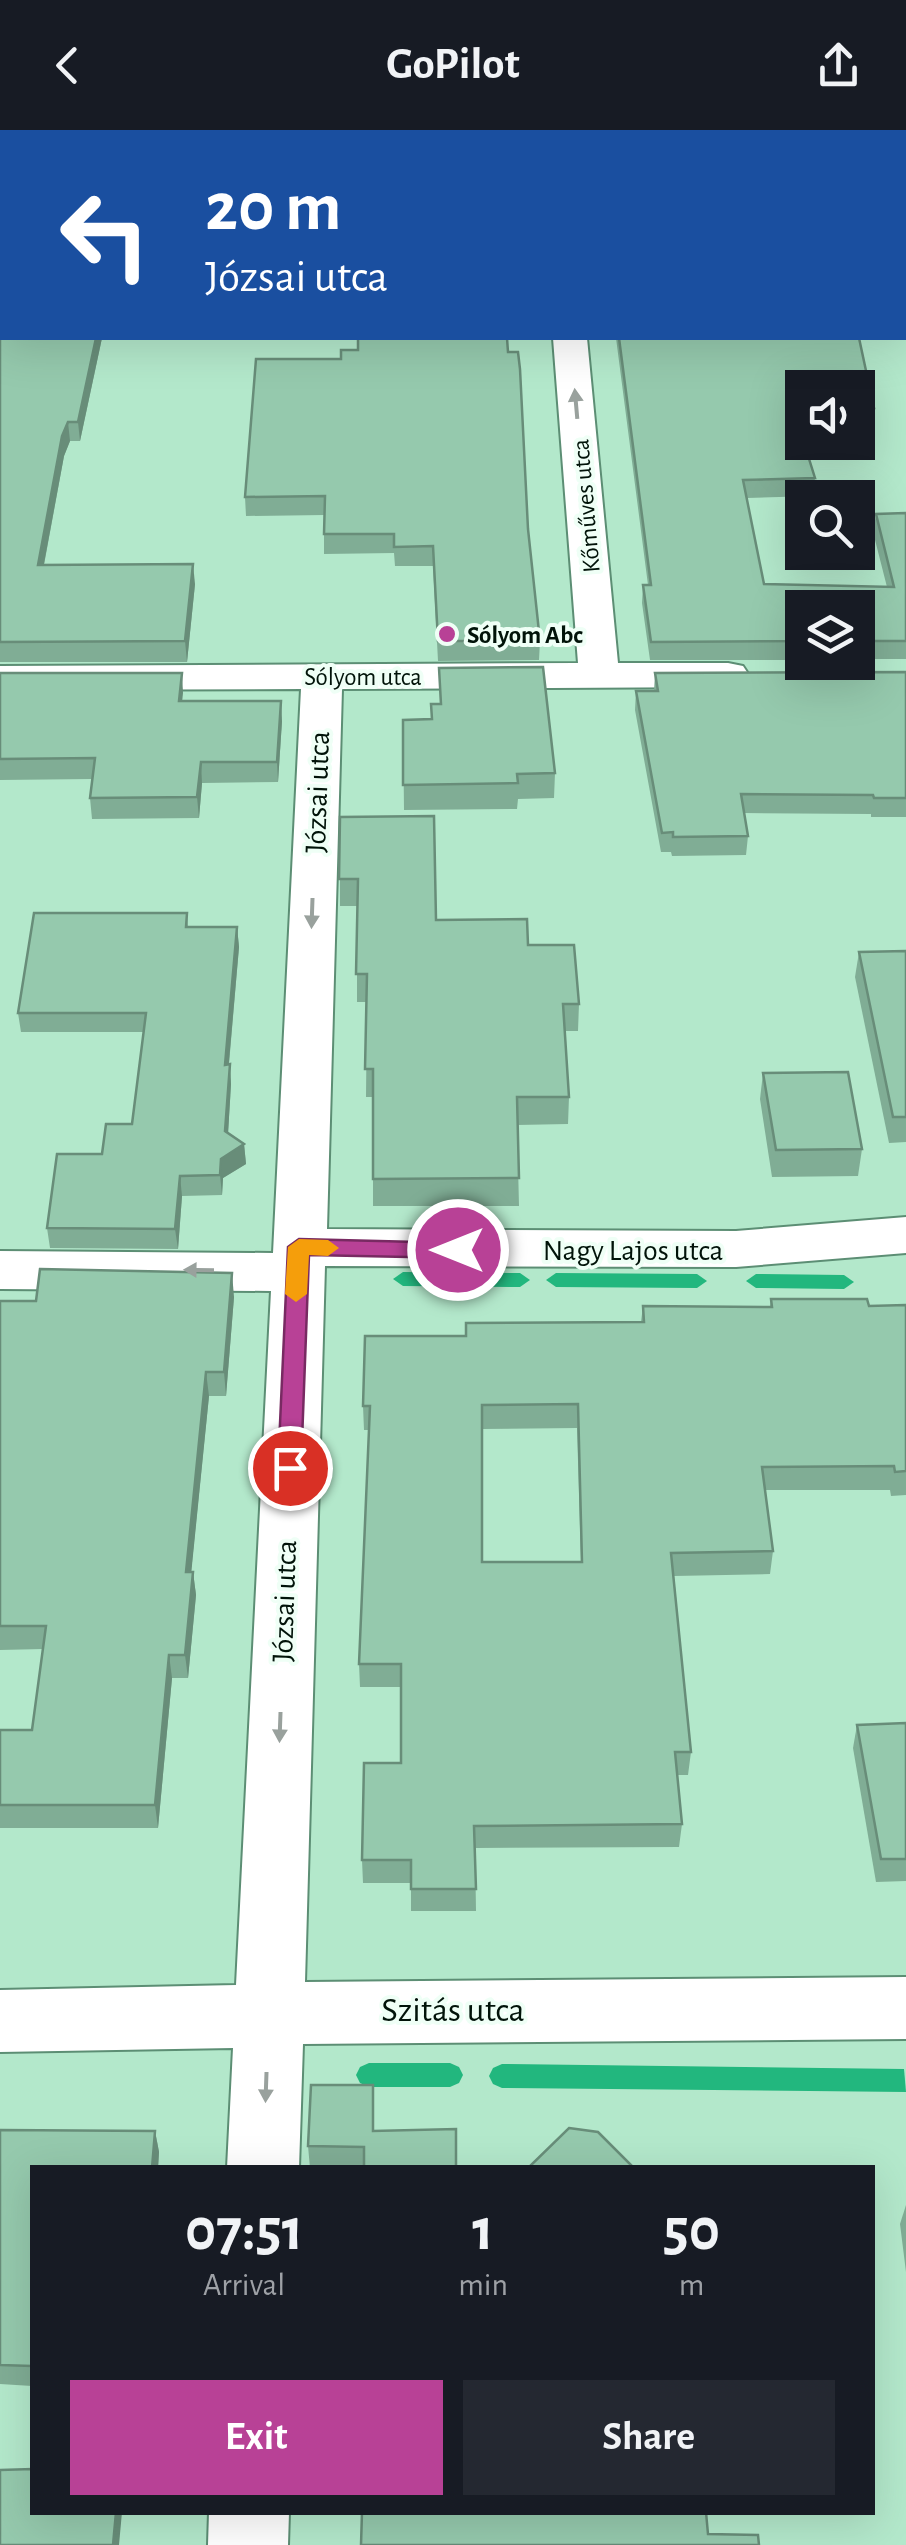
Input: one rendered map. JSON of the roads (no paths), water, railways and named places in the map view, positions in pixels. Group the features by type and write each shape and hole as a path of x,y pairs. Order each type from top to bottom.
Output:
{"street":[{"name":"Kőműves utca","path":"570,340 599,675"},
{"name":"Sólyom utca","path":"0,678 772,675"},
{"name":"Józsai utca","path":"263,2165 322,676"},
{"name":"Nagy Lajos utca","path":"0,1270 736,1249 906,1234"},
{"name":"Szitás utca","path":"0,2020 367,2010 906,2008"},
{"path":"248,2545 250,2515"}],"waterway":[{"path":"403,1279 520,1280"},
{"path":"556,1280 637,1281"},
{"path":"647,1281 697,1281"},
{"path":"756,1281 844,1282"},
{"path":"369,2075 450,2075"},
{"path":"502,2076 904,2081"}],"place":[{"name":"Sólyom Abc","path":"447,634"}]}
